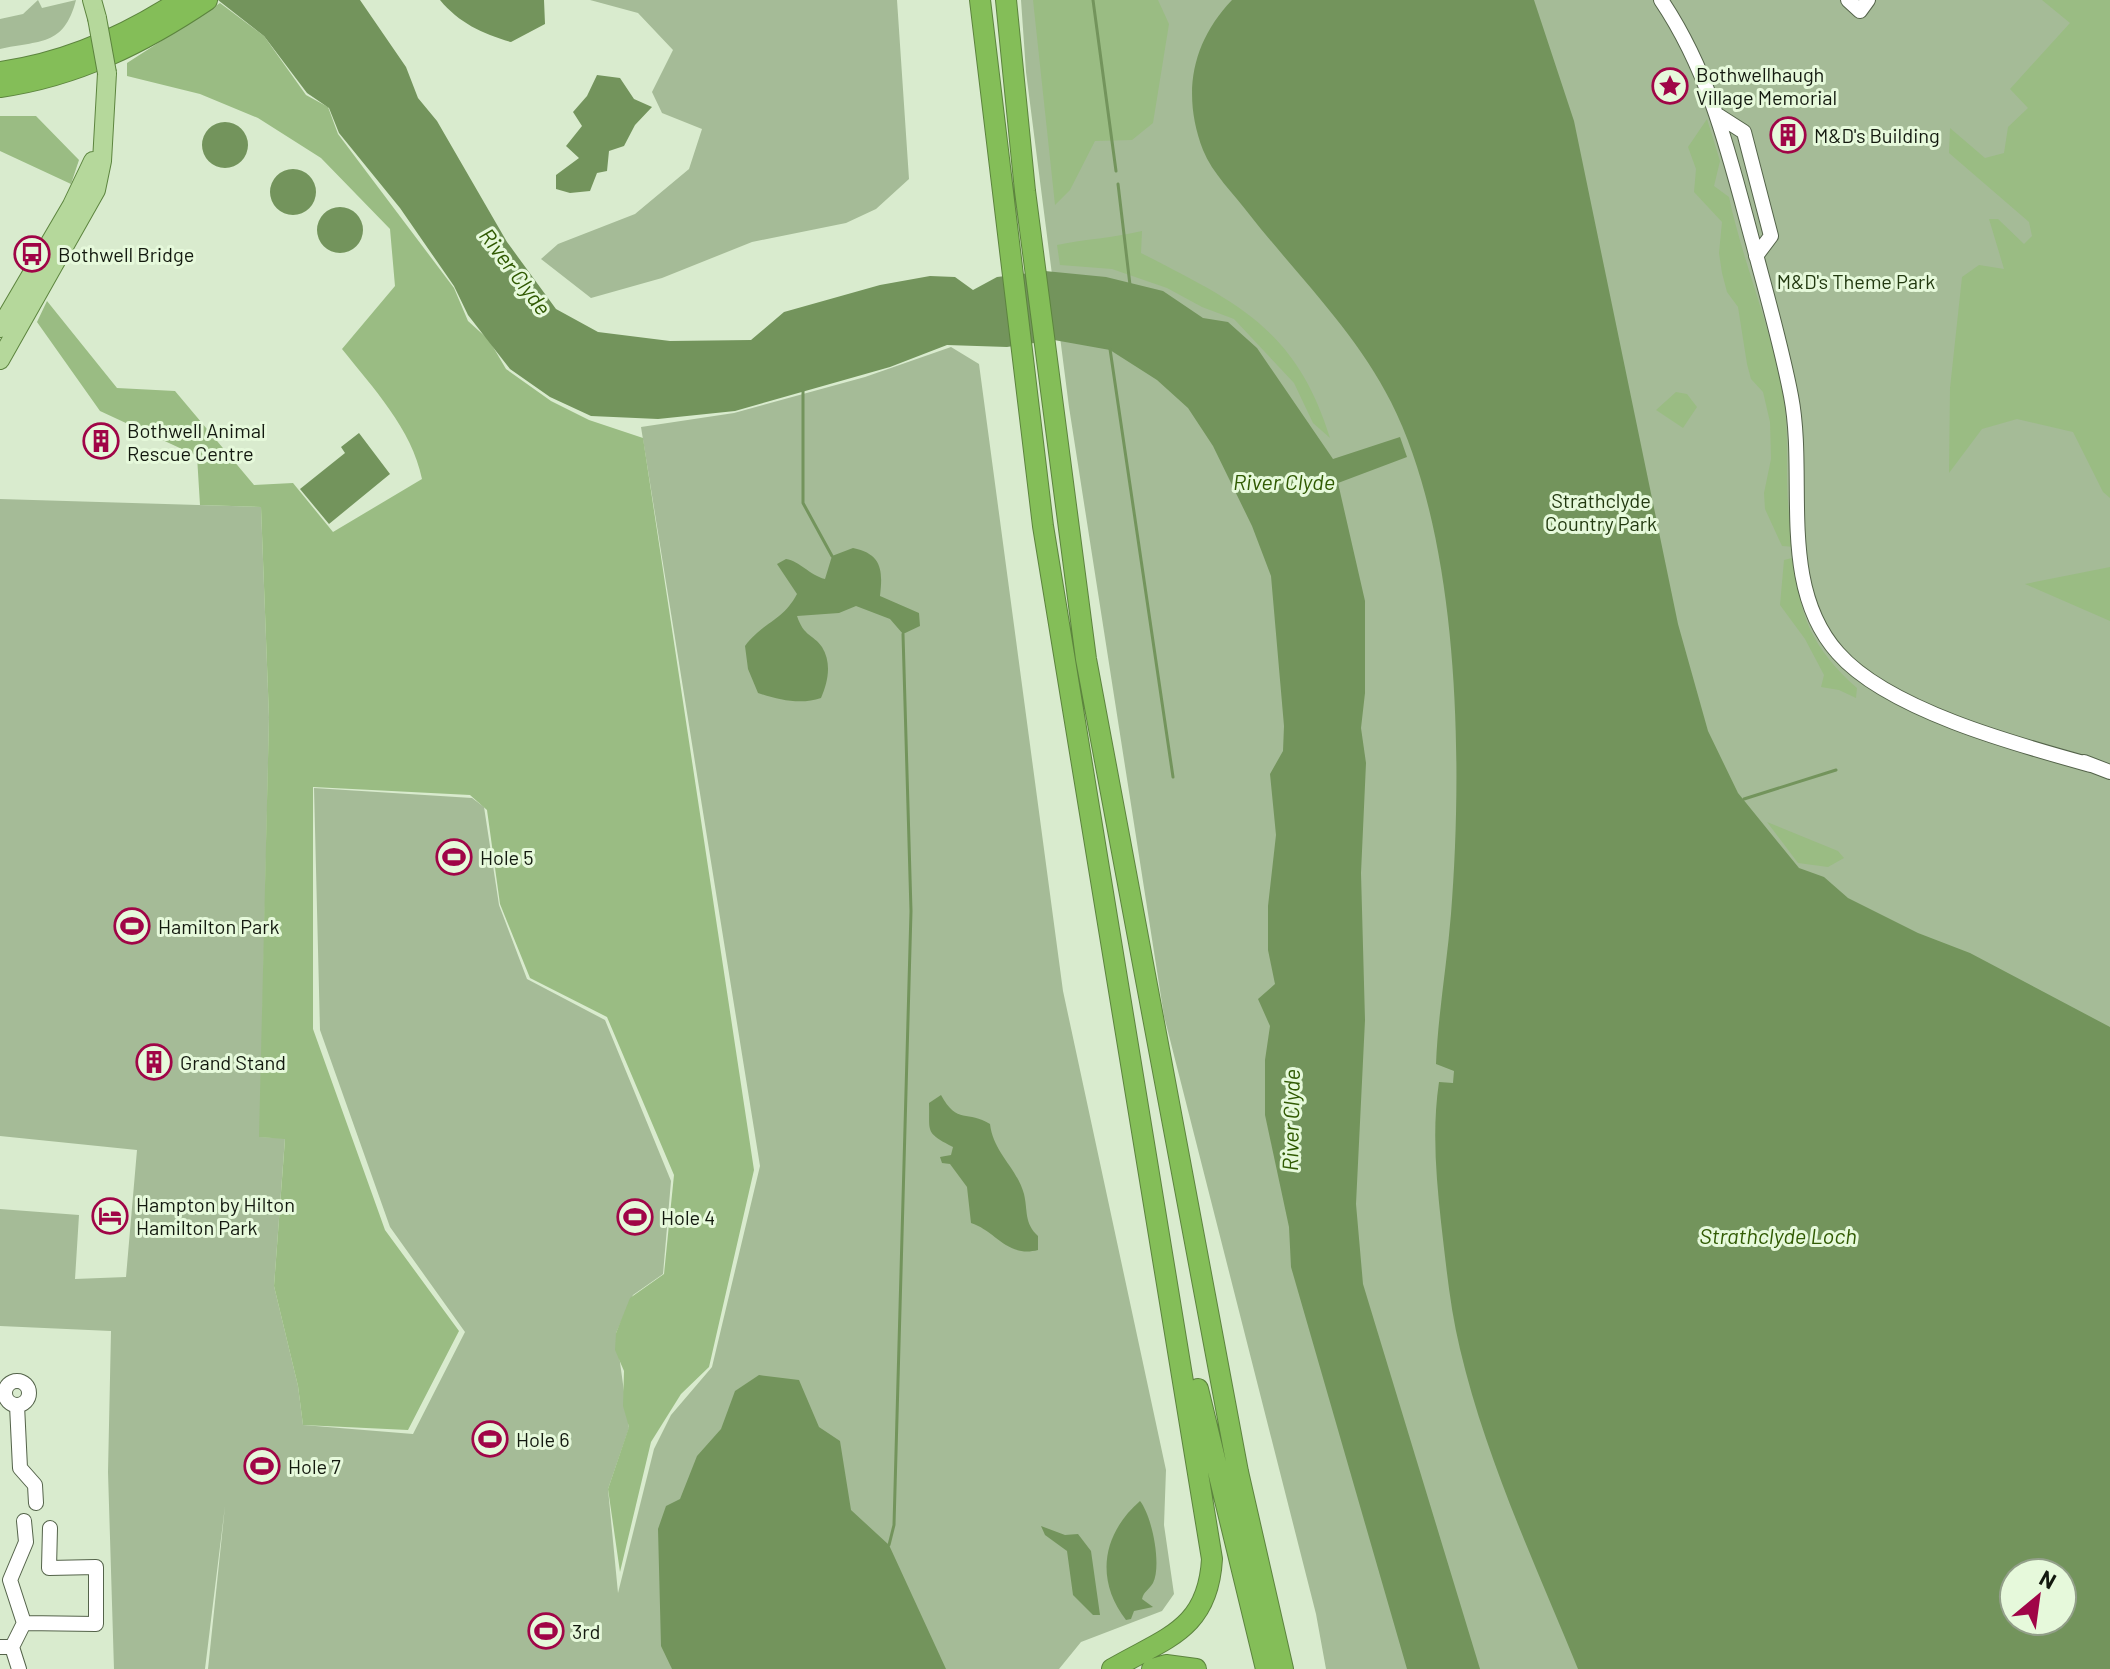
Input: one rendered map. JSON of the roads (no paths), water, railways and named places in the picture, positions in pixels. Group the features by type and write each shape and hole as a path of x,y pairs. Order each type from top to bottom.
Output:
{"highway":[{"path":"0,72 90,48 182,5 207,0"},
{"path":"980,0 1029,426 1212,1559 1211,1578 1204,1602 1178,1635 1112,1669"},
{"path":"1006,0 1025,191 1086,659 1238,1472 1283,1669"},
{"path":"0,87 89,65 151,36 182,5"},
{"path":"1163,1245 1266,1669"},
{"path":"1152,1669 1166,1665 1196,1669"}],"main road":[{"path":"0,360 96,190 107,73 95,9"},
{"path":"0,328 84,184 103,132"}],"street":[{"path":"1661,0 1680,28 1719,116 1744,132 1771,236 1756,256 1791,396 1799,461 1803,578 1808,596 1837,652 1895,697 2110,772"},
{"path":"1848,0 1860,11 1868,0"},
{"path":"1878,685 2091,765"},
{"path":"10,1382 25,1384 29,1395 17,1405 9,1403 2,1392 10,1382"},
{"path":"17,1405 20,1468 35,1485 36,1503"},
{"path":"24,1521 26,1542 10,1580 24,1623"},
{"path":"24,1623 96,1624 96,1567 49,1568 50,1535 26,1542"},
{"path":"19,1669 6,1647 24,1623"}],"water":[{"name":"River Clyde","path":"218,0 360,0 406,67 418,98 437,121 507,242 556,309 598,332 670,341 751,340 784,312 880,285 930,276 955,277 973,290 997,277 1045,271 1106,277 1163,291 1203,318 1228,322 1257,348 1333,459 1400,437 1407,457 1338,483 1365,601 1365,693 1361,728 1366,763 1361,873 1365,1020 1356,1204 1363,1284 1480,1669 1407,1669 1291,1267 1289,1227 1265,1115 1265,1060 1270,1026 1258,999 1275,984 1268,950 1268,906 1276,835 1270,774 1283,751 1284,726 1271,576 1252,526 1213,446 1188,408 1157,380 1110,350 1054,340 1007,347 947,345 890,367 735,411 658,419 591,416 550,397 510,369 468,315 454,286 400,208 339,133 329,108 307,93 264,36"},
{"path":"440,0 544,0 545,24 511,42 472,27"},
{"name":"Strathclyde Loch","path":"1232,0 1534,0 1574,121 1678,624 1708,731 1738,793 1799,868 1824,877 1848,898 1918,933 1970,953 2110,1027 2110,1669 1578,1669 1483,1431 1460,1349 1447,1270 1435,1135 1439,1082 1453,1083 1454,1071 1436,1064 1455,854 1455,721 1443,584 1431,518 1414,457 1377,376 1343,328 1207,159 1197,130 1192,90 1194,70 1207,34"},
{"path":"597,75 620,78 634,99 652,107 635,125 624,146 609,151 607,171 597,173 590,191 570,193 556,189 556,175 579,158 566,146 582,126 573,112 587,96"},
{"path":"225,122 241,129 248,145 241,161 225,168 209,161 202,145 209,129"},
{"path":"293,169 309,176 316,192 309,208 293,215 277,208 270,192 277,176"},
{"path":"340,207 356,214 363,230 356,246 340,253 324,246 317,230 324,214"},
{"path":"359,433 390,474 329,524 300,489 345,453 341,447"},
{"path":"853,548 870,554 878,564 880,596 919,613 920,626 903,634 890,619 856,606 839,613 797,616 806,632 822,647 827,659 827,679 821,698 790,701 758,693 748,669 745,646 785,610 797,594 777,564 791,560 825,579 832,556"},
{"path":"941,1095 958,1114 990,1124 996,1143 1021,1185 1028,1221 1038,1236 1038,1250 1010,1247 971,1223 967,1187 950,1164 942,1163 940,1157 951,1155 953,1147 937,1138 929,1126 929,1103"},
{"path":"759,1375 799,1380 819,1427 840,1441 851,1510 889,1545 946,1669 672,1669 661,1646 658,1529 666,1506 680,1499 697,1456 721,1429 735,1391"},
{"path":"1140,1501 1152,1529 1156,1553 1156,1575 1142,1599 1153,1607 1134,1611 1131,1619 1126,1620 1110,1589 1107,1558 1117,1528"},
{"path":"1041,1526 1065,1535 1078,1534 1091,1551 1100,1615 1093,1615 1073,1595 1067,1551 1045,1535"}],"waterway":[{"path":"1093,0 1116,171"},
{"path":"1118,184 1130,285"},
{"path":"1110,349 1173,777"},
{"path":"803,391 803,503 832,556"},
{"path":"889,1545 894,1525 911,911 903,634"},
{"path":"1744,799 1836,770"}],"place":[{"name":"Bothwellhaugh Village Memorial","path":"1670,86"},
{"name":"M&D's Building","path":"1788,135"},
{"name":"Bothwell Bridge","path":"32,254"},
{"name":"Bothwell Animal Rescue Centre","path":"101,441"},
{"name":"Hole 5","path":"454,857"},
{"name":"Hamilton Park","path":"132,926"},
{"name":"Grand Stand","path":"154,1062"},
{"name":"Hampton by Hilton Hamilton Park","path":"110,1216"},
{"name":"Hole 4","path":"635,1217"},
{"name":"Hole 6","path":"490,1439"},
{"name":"Hole 7","path":"262,1466"},
{"name":"3rd","path":"546,1631"}],"park label":[{"name":"M&D's Theme Park","path":"1856,281"},
{"name":"Strathclyde Country Park","path":"1601,512"}]}
